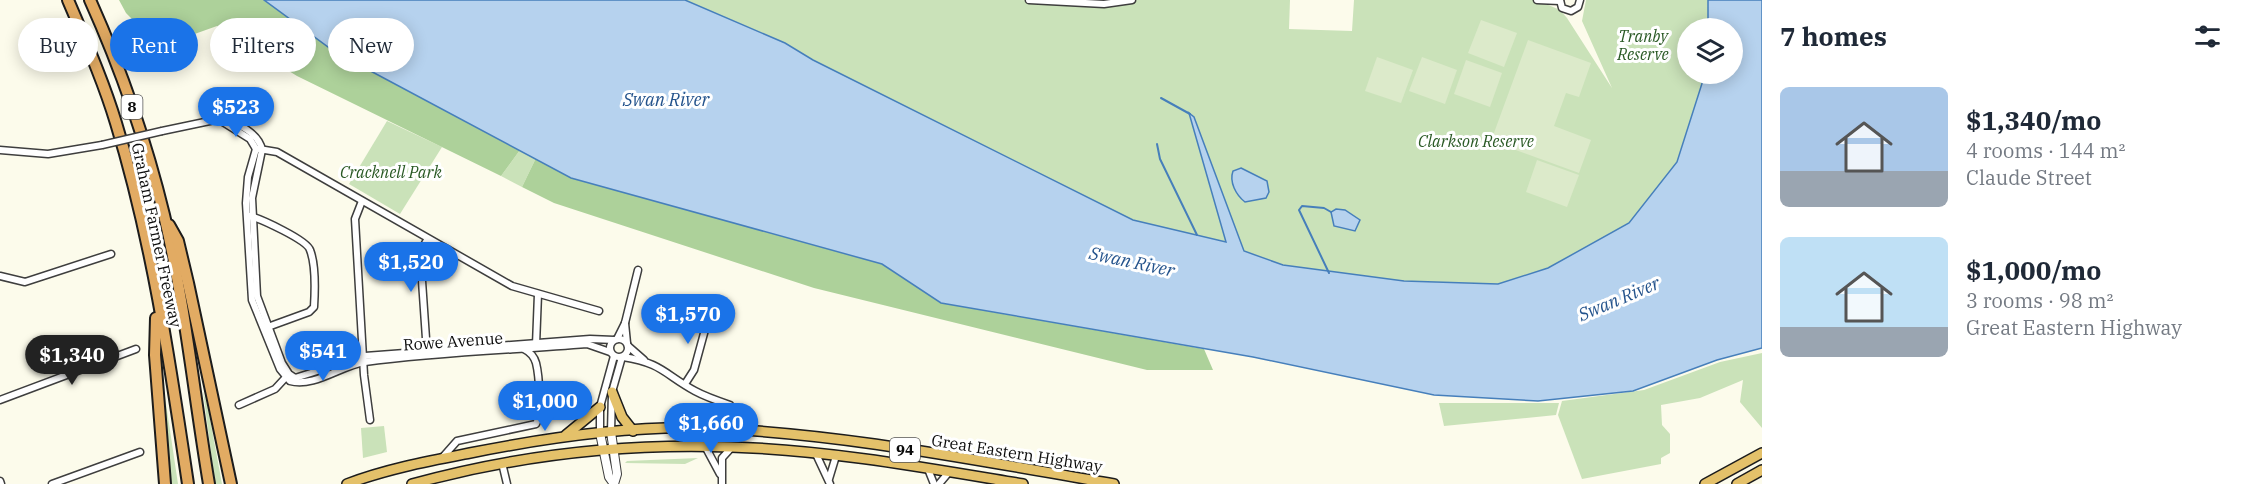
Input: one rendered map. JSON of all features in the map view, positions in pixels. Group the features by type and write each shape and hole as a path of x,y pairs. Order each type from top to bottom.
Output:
{"highway":[{"name":"Graham Farmer Freeway","path":"68,0 94,61 115,120 139,207 188,484"},
{"name":"Graham Farmer Freeway","path":"90,0 109,41 147,152 164,217 209,484"},
{"path":"164,217 178,241 231,484"},
{"path":"157,300 155,355 165,484"},
{"path":"612,392 622,417 633,431"},
{"path":"564,437 590,418 600,407"},
{"name":"Great Eastern Highway","path":"347,484 442,458 564,437 611,432 698,428 762,432 966,459 1114,484"},
{"name":"Great Eastern Highway","path":"411,484 502,463 608,450 705,446 836,456 1023,484"},
{"path":"1705,484 1762,453"},
{"path":"225,456 237,484"},
{"path":"1737,484 1762,470"}],"street":[{"path":"1031,0 1104,4 1132,0"},
{"path":"1537,0 1560,1 1562,8 1571,11 1578,7 1580,0"},
{"path":"0,150 48,154 102,145 218,119 250,139 259,149 278,152 428,240 512,286 599,311"},
{"path":"239,405 275,388 287,376 252,300 248,177 259,149"},
{"path":"362,201 355,219 370,420"},
{"path":"249,216 305,244 311,253 314,307 300,316 266,327"},
{"path":"427,353 420,252 428,240"},
{"path":"0,276 25,282 111,254"},
{"path":"614,484 617,474 600,433 600,407 612,354 610,345 616,340 625,323 638,270"},
{"path":"536,346 538,294"},
{"path":"685,384 694,370 709,315"},
{"path":"608,450 612,392 627,344 625,323"},
{"path":"616,340 627,344 645,360 664,369 701,394 730,405"},
{"name":"Rowe Avenue","path":"287,376 299,378 364,359 616,340"},
{"name":"Rowe Avenue","path":"427,353 587,344 612,354 645,360"},
{"path":"0,400 136,349"},
{"path":"442,458 457,441 536,424 539,408 536,363 533,355 524,349"},
{"path":"705,446 721,474"},
{"path":"722,484 722,458 732,447"},
{"path":"52,484 140,452"},
{"path":"816,454 830,482"},
{"path":"830,482 836,456"},
{"path":"502,463 507,484"},
{"path":"928,469 934,484"},
{"path":"939,484 949,472"}],"green space":[{"path":"119,0 264,0 289,18 210,18 210,28 198,33 198,18 131,18"},
{"name":"Clarkson Reserve","path":"685,0 1020,0 1120,4 1138,0 1290,0 1289,29 1352,31 1354,0 1537,0 1560,10 1567,18 1612,88 1582,21 1586,0 1708,0 1708,18 1677,18 1677,84 1704,84 1677,162 1629,223 1548,268 1498,284 1404,281 1283,265 1244,251 1194,117 1190,114 1226,242 1133,220 813,60 785,43"},
{"path":"1481,20 1517,33 1504,67 1468,53"},
{"path":"316,38 328,47 328,72 373,72 520,150 501,176 291,72 316,72"},
{"path":"1528,40 1591,63 1579,97 1566,93 1554,126 1591,140 1579,173 1491,141"},
{"path":"1377,57 1413,70 1401,103 1365,91"},
{"path":"1422,57 1457,70 1445,104 1409,91"},
{"path":"1466,60 1502,73 1490,107 1454,94"},
{"name":"Cracknell Park","path":"387,121 442,147 400,214 349,184"},
{"path":"520,150 536,158 522,187 501,176"},
{"path":"536,158 571,178 882,264 941,303 1204,349 1213,370 1147,370 814,288 554,203 522,187"},
{"path":"1537,160 1579,175 1567,207 1526,192"},
{"path":"1762,353 1762,428 1740,402 1743,380 1700,398 1661,405 1662,425 1670,434 1670,453 1661,458 1661,464 1582,479 1558,415 1562,401 1644,390 1720,362"},
{"path":"164,390 178,484 167,484"},
{"path":"203,391 208,408 222,484 215,484"},
{"path":"1439,403 1559,403 1556,415 1444,426"},
{"path":"384,426 387,452 363,458 361,428"},
{"path":"698,458 685,464 625,463 627,461"}],"water":[{"name":"Swan River","path":"264,0 685,0 785,43 813,60 1133,220 1226,242 1189,113 1194,117 1244,251 1283,265 1404,281 1498,284 1548,268 1629,223 1677,162 1702,84 1743,84 1743,18 1708,18 1708,0 1762,0 1762,348 1717,360 1633,391 1538,401 1434,395 1253,357 941,303 882,264 571,178 372,72 414,72 414,18 328,18 328,47 316,38 316,18 289,18"},
{"path":"1241,168 1267,181 1269,192 1266,198 1245,202 1239,196 1234,188 1232,175 1233,171"},
{"path":"1336,209 1345,210 1360,220 1355,231 1334,226 1331,212"}],"waterway":[{"path":"1161,98 1190,114"},
{"path":"1157,144 1160,159 1197,235"},
{"path":"1329,273 1299,210 1302,206 1324,208 1331,212"}],"park label":[{"name":"Tranby Reserve","path":"1643,45"}]}
